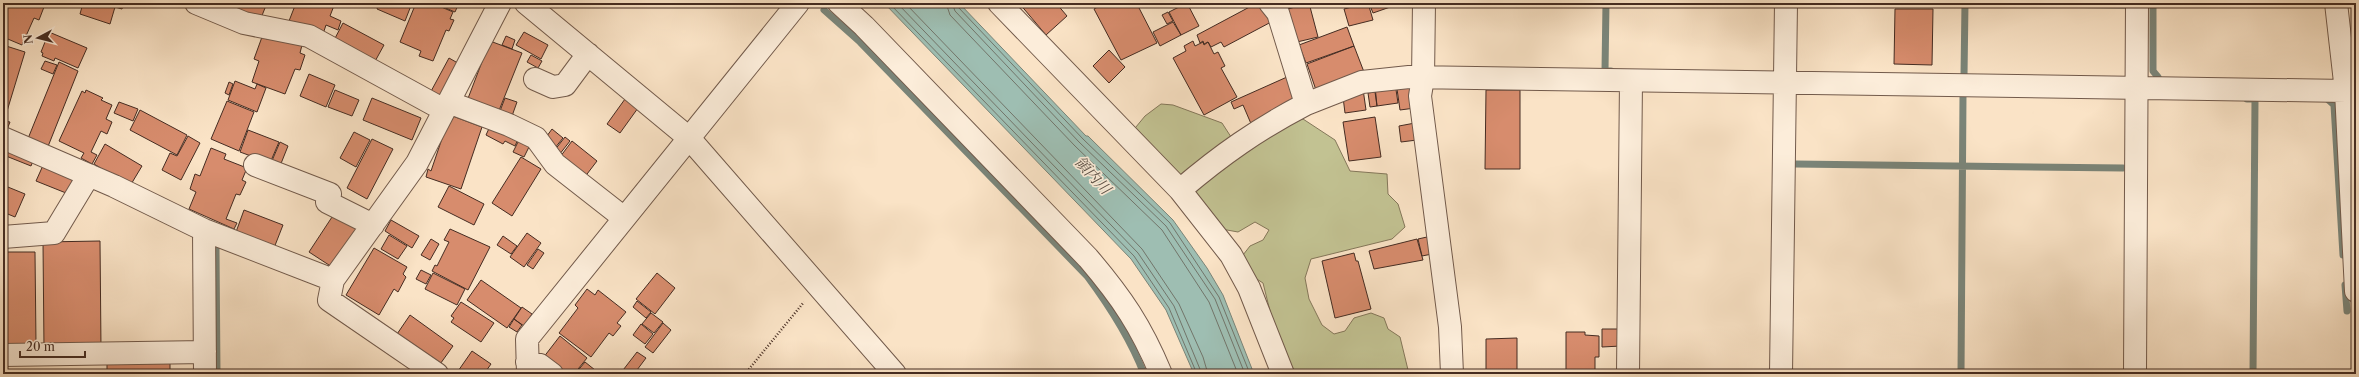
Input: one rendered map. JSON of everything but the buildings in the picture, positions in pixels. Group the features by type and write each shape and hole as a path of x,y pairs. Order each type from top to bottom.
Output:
{"street":[{"path":"196,3 244,23 309,36 446,106 510,125 536,138 555,164 624,218"},
{"path":"437,374 329,300 333,280 417,163 500,3"},
{"path":"526,3 689,138 895,374"},
{"path":"552,374 540,365 528,368 527,338 798,3"},
{"path":"839,3 869,31 1088,258 1121,297 1146,338 1161,374"},
{"path":"999,3 1180,190 1231,255 1249,288 1283,374"},
{"path":"1270,3 1278,13 1306,104"},
{"path":"1424,3 1423,78 1420,96 1450,327 1452,374"},
{"path":"1781,374 1786,3"},
{"path":"2135,374 2136,3"},
{"path":"2336,3 2346,91 2356,291"},
{"path":"535,79 553,87 565,85 588,54"},
{"path":"1180,190 1224,153 1270,123 1306,104 1362,82 1409,77 2346,91"},
{"path":"1628,374 1631,80"},
{"path":"3,138 89,175 204,230 333,280"},
{"path":"255,165 330,194 327,202 373,225"},
{"path":"3,237 54,233 89,175"},
{"path":"204,230 205,374"},
{"path":"3,355 205,352"}],"path":[{"path":"745,374 818,284"}],"green space":[{"path":"1161,104 1173,105 1222,123 1233,140 1181,182 1131,133 1145,116"},
{"path":"1303,119 1335,140 1350,171 1387,174 1388,194 1398,204 1405,227 1392,239 1311,259 1305,278 1309,299 1322,325 1334,334 1345,331 1354,318 1371,313 1384,318 1388,329 1400,337 1409,374 1291,374 1273,323 1263,283 1252,276 1243,255 1250,246 1263,240 1269,230 1255,222 1238,232 1216,228 1194,190 1281,124"}],"water":[{"name":"領内川","path":"884,3 959,3 1086,136 1088,136 1173,220 1207,268 1223,295 1254,374 1194,374 1166,310 1131,259"}],"waterway":[{"path":"1606,3 1605,71 1611,71"},
{"path":"1943,3 2124,5"},
{"path":"1964,76 1965,3"},
{"path":"2153,3 2153,71 2158,77"},
{"path":"824,10 860,42 1087,276 1119,323 1144,374"},
{"path":"1961,374 1963,95"},
{"path":"2325,97 2334,105 2343,255"},
{"path":"2247,99 2255,99 2253,374"},
{"path":"1795,164 2123,168"},
{"path":"216,249 217,374"},
{"path":"2345,285 2347,311"}]}
